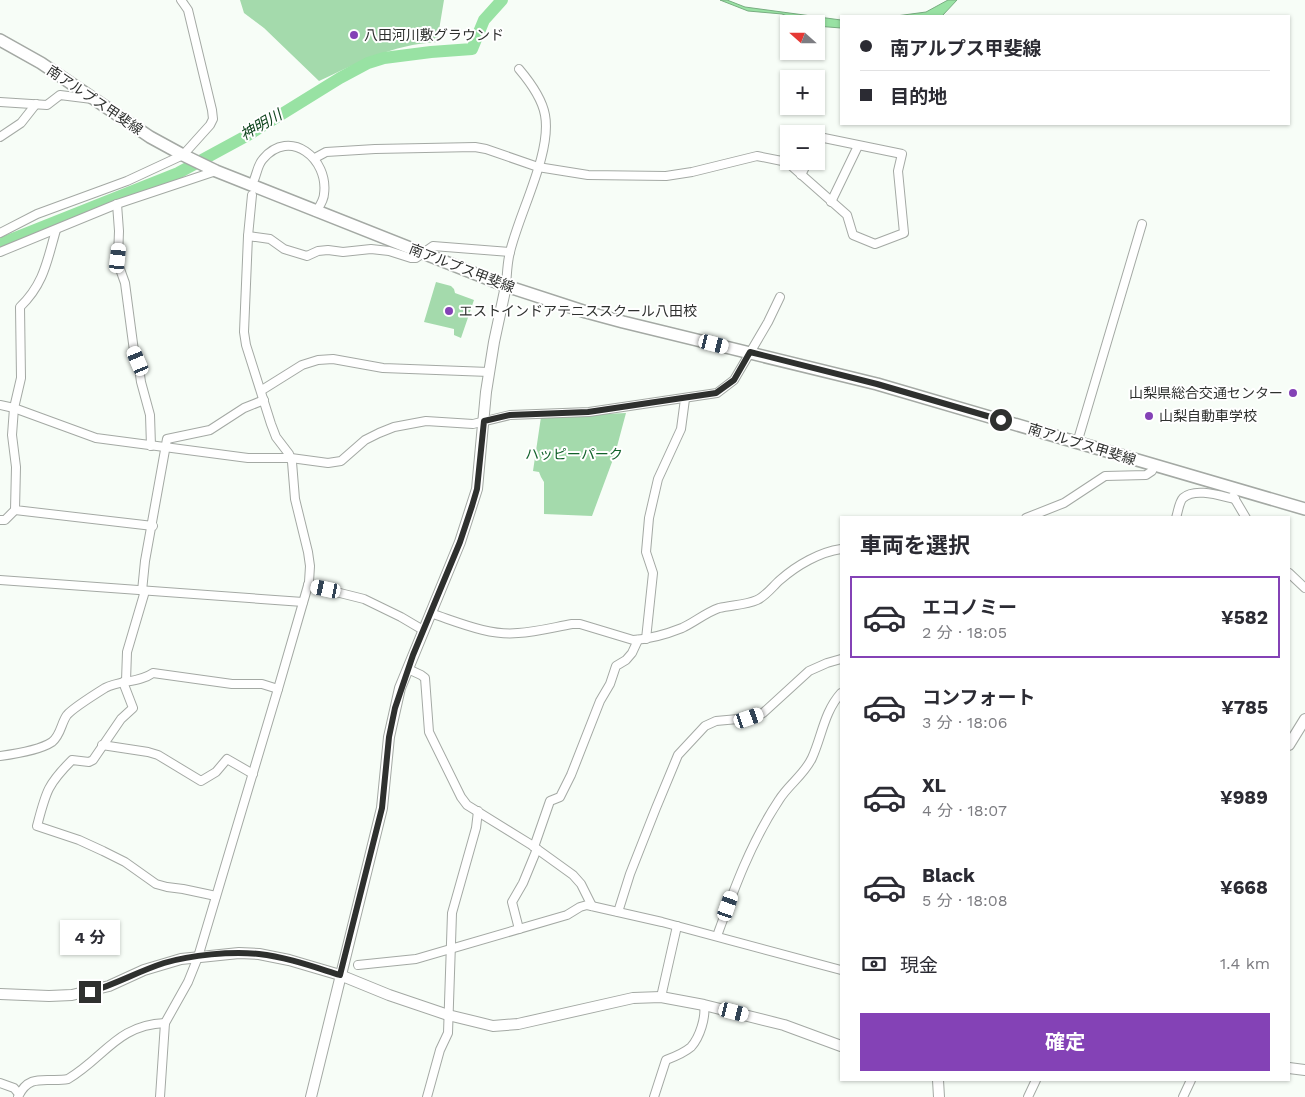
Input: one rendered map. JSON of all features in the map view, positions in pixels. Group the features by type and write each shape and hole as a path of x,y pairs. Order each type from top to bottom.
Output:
{"main road":[{"name":"南アルプス甲斐線","path":"0,40 41,63 150,137 184,156 316,212 423,252 506,286 595,315 877,384 1305,509"}],"street":[{"path":"0,233 37,214 127,181 184,156 210,125 213,118 188,10 182,0"},
{"path":"311,1097 382,808 389,737 400,688 460,542 477,489 489,372 506,286 510,252 545,143 547,125 545,114 532,85 519,69"},
{"path":"0,102 47,105 60,96 94,99"},
{"path":"0,137 21,123 36,104"},
{"path":"314,158 326,152 345,150 475,148 486,149 538,167 588,175 666,176 692,172 758,156 787,162 847,215 853,235 872,244 880,243 904,233 898,171 902,154 825,138"},
{"path":"831,202 858,146"},
{"path":"254,180 263,159 271,152 281,148 297,148 309,153 322,170 325,182 324,196 316,212"},
{"path":"0,252 117,204 212,169"},
{"path":"801,175 804,170"},
{"path":"160,1097 164,1023 188,982 198,957 304,602 310,566 295,499 291,458 276,437 246,345 244,332 248,236 252,195"},
{"path":"117,204 118,258 125,283 134,351 150,415 151,446"},
{"path":"1078,443 1142,224"},
{"path":"0,520 5,520 15,510 16,467 12,435 14,408 21,378 20,307 37,287 43,274 56,230"},
{"path":"248,236 270,239 284,249 306,256 318,251 328,250 343,252 371,250 416,258 433,246 510,252"},
{"path":"0,405 14,408 96,438 248,458 341,461 365,440 394,427 426,421 436,420 473,424 510,415 588,412 716,393 734,380 768,322 780,297"},
{"path":"262,390 302,365 318,360 333,359 383,368 489,372"},
{"path":"519,929 512,902 523,883 550,802 560,797 616,666 626,660 642,639 653,573 646,552 649,518 658,479 681,430 685,399"},
{"path":"216,896 156,884 130,866 103,851 79,840 37,826 44,797 54,778 72,760 89,762 93,760 121,720 134,708 124,682 127,652 144,591 145,561 153,526 167,439 210,430 244,408 264,400"},
{"path":"1031,516 1064,503 1105,476 1146,476 1152,471 1154,465"},
{"path":"1205,479 1205,492"},
{"path":"1228,486 1245,516"},
{"path":"1177,516 1182,500 1185,497 1205,492 1235,499"},
{"path":"15,510 153,526"},
{"path":"430,613 476,628 516,634 580,624 633,640 642,639 682,628 702,616 719,609 756,600 784,576 810,560 832,550 840,549"},
{"path":"1290,574 1305,588"},
{"path":"0,580 304,602"},
{"path":"308,585 364,599 423,630"},
{"path":"618,912 630,874 670,773 678,755 692,739 705,726 716,721 749,718 763,713 809,671 840,659"},
{"path":"408,669 425,678 429,732 461,797 468,805 573,875 581,884 592,906"},
{"path":"0,756 19,753 53,741 68,714 107,687 146,678 153,674 232,684 262,684 278,689"},
{"path":"717,936 733,890 748,856 779,800 808,764 827,714 833,702 840,694"},
{"path":"1290,743 1305,719"},
{"path":"102,745 158,755 201,781 216,772 227,759 253,774"},
{"path":"427,1097 440,1050 448,1033 452,914 476,828 478,811"},
{"path":"358,965 416,958 567,915 580,907 592,906 717,936 840,970"},
{"path":"661,997 677,926"},
{"path":"0,994 72,995 109,986 144,970 165,963 238,953 259,954 289,960 340,975 389,995 448,1015 493,1026 518,1024 634,998 661,997 704,1005 784,1025 840,1045"},
{"path":"654,1097 666,1060 691,1047 698,1036 705,1012 704,1005"},
{"path":"0,1084 14,1088 18,1095 29,1082 35,1080 68,1079 132,1029 150,1023 164,1023"},
{"path":"1290,1068 1305,1070"},
{"path":"938,1081 939,1097"},
{"path":"1028,1097 1036,1081"},
{"path":"1184,1097 1191,1081"}],"green space":[{"name":"八田河川敷グラウンド","path":"240,0 444,0 437,42 390,51 362,61 319,81 264,28 244,13"},
{"name":"エストインドアテニススクール八田校","path":"436,282 451,286 455,293 474,300 461,338 454,335 454,329 424,322"},
{"name":"ハッピーパーク","path":"626,413 615,454 592,516 544,514 544,482 539,472 533,471 541,417"}],"shaded area":[{"path":"720,0 727,0 745,7 804,15 748,11"},
{"path":"948,0 957,0 943,15 904,15 926,12"},
{"path":"825,18 840,20 840,28 825,27"}],"waterway":[{"name":"神明川","path":"0,244 178,173 248,135 340,78 368,63 384,58 472,49 484,20 502,0"}],"place":[{"name":"八田河川敷グラウンド","path":"354,35"},
{"name":"エストインドアテニススクール八田校","path":"449,311"},
{"name":"山梨県総合交通センター","path":"1293,393"},
{"name":"山梨自動車学校","path":"1149,416"}],"route":[{"path":"90,992 165,963 181,959 238,953 272,956 340,975 382,808 389,737 400,688 460,542 472,506 477,489 484,421 510,415 588,412 716,393 734,380 750,352 877,384 1001,420"}]}
